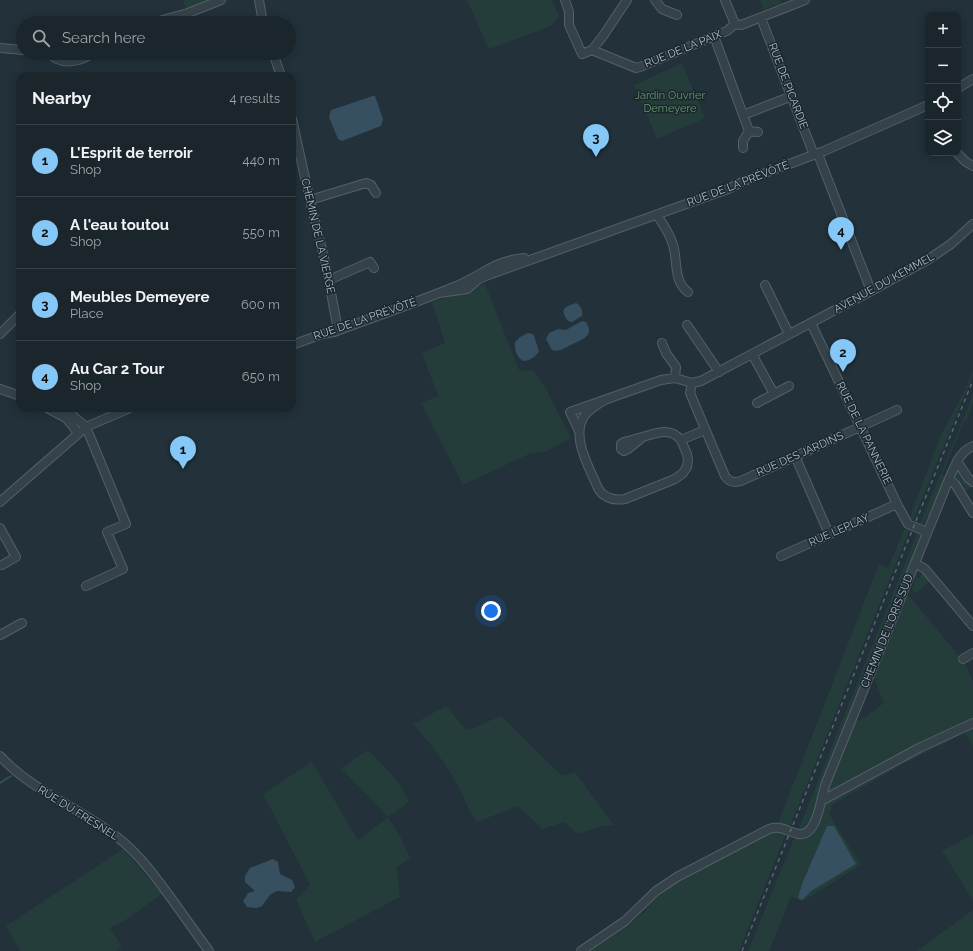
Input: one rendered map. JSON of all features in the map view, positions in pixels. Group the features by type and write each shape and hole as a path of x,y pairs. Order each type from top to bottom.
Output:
{"street":[{"path":"177,16 221,0"},
{"path":"259,0 262,16"},
{"path":"565,0 569,12 569,24 582,54 592,50 627,0"},
{"path":"655,0 662,9 677,15"},
{"path":"725,0 735,24"},
{"name":"RUE DE LA PAIX","path":"592,50 632,67 638,67 727,31 735,24 742,25 805,0"},
{"name":"RUE DE PICARDIE","path":"761,18 871,291"},
{"path":"714,36 749,131"},
{"path":"0,48 16,49"},
{"path":"59,60 76,60"},
{"path":"275,60 280,72"},
{"path":"961,86 973,79"},
{"path":"743,115 792,96"},
{"name":"RUE DE LA PRÉVÔTÉ","path":"296,344 439,294 470,288 484,277 816,154 925,107"},
{"path":"749,131 758,132"},
{"path":"743,148 743,141 749,131"},
{"name":"CHEMIN DE LA VIERGE","path":"296,137 329,280 338,330"},
{"path":"960,156 973,166"},
{"path":"310,200 366,183 371,185 376,193"},
{"path":"657,214 673,244 676,254 677,274 680,284 688,292"},
{"name":"AVENUE DU KEMMEL","path":"692,384 698,383 871,291 946,248 973,224"},
{"path":"329,280 370,262 374,268"},
{"path":"765,285 789,334"},
{"path":"0,334 16,318"},
{"name":"RUE DE LA PANNERIE","path":"811,323 896,504 908,524 927,532"},
{"path":"686,324 719,372"},
{"path":"662,343 666,353 676,367 677,372 675,378"},
{"path":"752,354 774,394"},
{"path":"643,437 664,431 673,434 681,440 687,454 687,467 680,476 625,499 616,500 607,497 598,489 582,447 579,431 567,414 660,380 675,378 692,384 690,393 691,397 705,430 681,440"},
{"path":"757,403 789,386"},
{"path":"0,389 16,395"},
{"path":"579,431 586,414 605,400"},
{"name":"RUE DES JARDINS","path":"705,430 726,478 732,482 741,481 897,410"},
{"path":"55,412 66,418 78,433"},
{"path":"64,412 73,416 86,427 126,524 108,532 123,569 86,586"},
{"path":"0,502 86,427 121,412"},
{"path":"973,446 964,451 957,461 968,478 973,482"},
{"path":"795,456 829,534"},
{"name":"CHEMIN DE L'ORIS SUD","path":"581,951 625,921 656,891 676,877 765,830 779,828 800,834 809,831 813,827 826,782 957,461"},
{"path":"949,479 955,484 973,513"},
{"name":"RUE LEPLAY","path":"781,556 896,504"},
{"path":"0,528 16,557 2,565"},
{"path":"915,563 928,573 973,626"},
{"path":"0,635 22,623"},
{"path":"963,659 973,653"},
{"path":"821,801 919,748 973,723"},
{"name":"RUE DU FRESNEL","path":"0,756 33,785 105,828 130,848 156,878 209,951"}],"green space":[{"path":"183,0 212,0 187,11"},
{"path":"467,0 552,0 559,16 551,26 489,49"},
{"path":"760,0 780,0 781,3 762,10 761,8 763,7"},
{"name":"Jardin Ouvrier Demeyere","path":"682,63 705,118 657,139 634,85"},
{"path":"485,284 519,370 534,371 546,389 571,438 545,452 531,453 463,485 421,403 438,396 422,353 445,343 432,302"},
{"path":"973,370 973,375 912,523 910,519 913,508 941,435 965,390"},
{"path":"973,395 973,402 966,423 964,421 942,475 947,476 930,514 924,524 919,526"},
{"path":"959,470 973,485 973,487 964,492 957,479 957,473"},
{"path":"910,529 790,826 778,823 879,564 888,568 904,530"},
{"path":"918,531 921,537 901,586 965,663 973,681 973,746 965,733 903,764 832,805 829,814 861,865 803,901 791,897 769,951 748,951 795,836 800,838 802,833 798,831","holes":["872,676 884,703 864,718 857,721 854,717"]},
{"path":"922,571 930,581 915,594 912,589 916,577 920,578"},
{"path":"446,706 465,729 473,728 501,716 562,776 575,772 614,825 601,826 578,834 564,822 542,829 518,806 477,822 446,767 413,724"},
{"path":"368,750 396,780 409,802 388,817 341,768"},
{"path":"312,762 358,840 388,817 401,838 410,858 397,867 400,897 315,942 296,899 310,885 263,794"},
{"path":"769,832 786,834 739,951 590,951 626,927 645,911 653,900 676,882"},
{"path":"973,834 973,901 942,851"},
{"path":"123,849 162,894 124,921 110,928 122,947 116,951 20,951 6,926"},
{"path":"973,910 973,951 917,951"}],"water":[{"path":"375,96 383,119 381,126 342,141 338,139 329,117 331,110"},
{"path":"576,303 581,308 582,316 572,322 568,321 563,311 566,307"},
{"path":"582,321 586,322 588,327 589,331 587,336 557,351 552,350 546,339 549,333 558,329 566,330"},
{"path":"528,333 533,334 539,351 532,358 523,361 516,353 515,342 520,337"},
{"path":"827,826 834,826 856,864 811,891 802,900 798,898 802,884"},
{"path":"273,859 278,862 280,874 292,880 295,887 291,892 277,891 270,895 262,906 257,908 247,907 243,901 248,893 255,891 245,882 245,876 250,868"}],"waterway":[{"path":"0,783 11,776"}],"railway":[{"path":"742,951 973,380"}],"place":[{"name":"Meubles Demeyere","path":"596,157"},
{"name":"Au Car 2 Tour","path":"841,250"},
{"name":"A l'eau toutou","path":"843,372"},
{"name":"L'Esprit de terroir","path":"183,469"}]}
